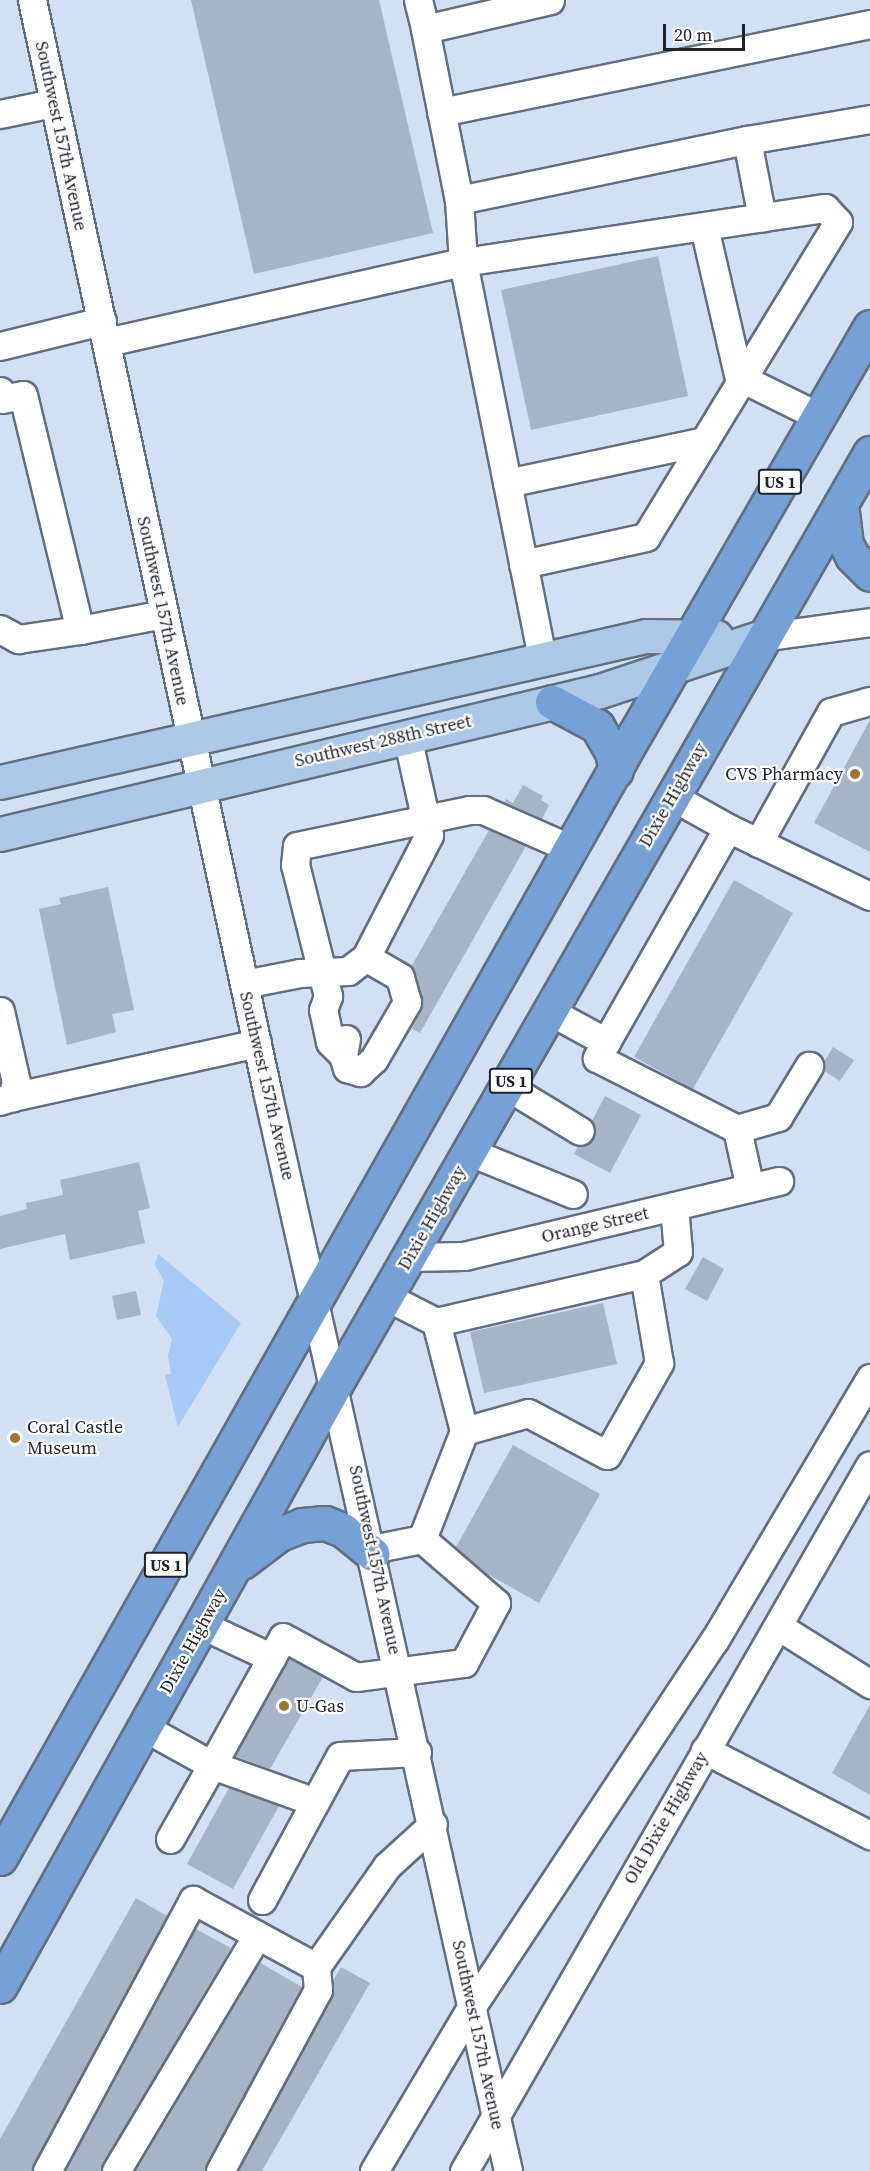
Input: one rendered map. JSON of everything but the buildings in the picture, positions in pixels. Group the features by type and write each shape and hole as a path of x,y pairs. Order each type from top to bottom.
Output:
{"highway":[{"name":"US 1","path":"0,1858 672,670 870,327"},
{"name":"Dixie Highway","path":"0,1986 335,1385 551,1012 762,637 870,453"},
{"path":"841,504 846,544 852,556 870,574"},
{"path":"552,702 597,726 612,752 616,771"},
{"path":"233,1569 279,1534 302,1525 325,1523 343,1530 372,1551"}],"main road":[{"name":"Southwest 288th Street","path":"0,782 646,636 762,637"},
{"name":"Southwest 288th Street","path":"0,834 552,702 672,670 762,637"}],"street":[{"name":"Southwest 157th Avenue","path":"32,0 244,984 399,1671 508,2171"},
{"path":"418,0 459,200 463,262 543,661"},
{"path":"425,29 550,0"},
{"path":"441,112 870,24"},
{"path":"0,114 54,103"},
{"path":"459,200 747,140 870,119"},
{"path":"747,140 762,218"},
{"path":"0,346 104,332 463,262 825,208 838,222 646,537 523,564"},
{"path":"704,227 742,381"},
{"path":"742,381 818,416"},
{"path":"1,397 23,395 80,630"},
{"path":"507,483 705,441"},
{"path":"0,629 18,639 163,614"},
{"name":"Southwest 288th Street","path":"762,637 870,622"},
{"path":"758,843 831,712 870,701"},
{"path":"244,984 325,984 356,969 366,957 424,851 429,835 407,736"},
{"path":"671,796 728,828 870,896"},
{"path":"366,957 400,976 407,1002 367,1067 355,1073 350,1072 343,1055 347,1036 339,1003 325,984 295,865 297,846 427,819 483,810 572,849"},
{"path":"728,828 597,1058 737,1129 778,1117 809,1066"},
{"path":"0,1011 15,1082 6,1099"},
{"path":"551,1012 606,1042"},
{"path":"6,1099 257,1043"},
{"path":"508,1087 580,1131"},
{"path":"737,1129 750,1188"},
{"path":"470,1152 573,1194"},
{"name":"Orange Street","path":"409,1257 464,1256 779,1181"},
{"path":"387,1297 436,1322 644,1274 678,1252 674,1206"},
{"path":"464,1431 528,1413 607,1455 659,1364 644,1274"},
{"path":"422,1539 464,1431 436,1322"},
{"path":"374,2171 472,2006 714,1641 870,1378"},
{"name":"Old Dixie Highway","path":"464,2171 496,2120 705,1750 870,1465"},
{"path":"372,1551 422,1539"},
{"path":"170,1839 283,1637 356,1677 464,1663 496,1603 422,1539"},
{"path":"202,1625 272,1658"},
{"path":"778,1626 870,1684"},
{"path":"145,1728 212,1765 315,1802"},
{"path":"705,1750 870,1836"},
{"path":"262,1899 340,1756 417,1752"},
{"path":"220,2171 318,1990 316,1967 387,1866 433,1824"},
{"path":"47,2171 194,1900 316,1967"},
{"path":"116,2171 257,1935"}],"shaded area":[{"path":"158,1254 241,1323 178,1427 165,1375 171,1374 168,1356 172,1339 156,1316 164,1281 155,1265"}],"place":[{"name":"CVS Pharmacy","path":"855,774"},
{"name":"Coral Castle Museum","path":"15,1438"},
{"name":"U-Gas","path":"284,1706"}]}
